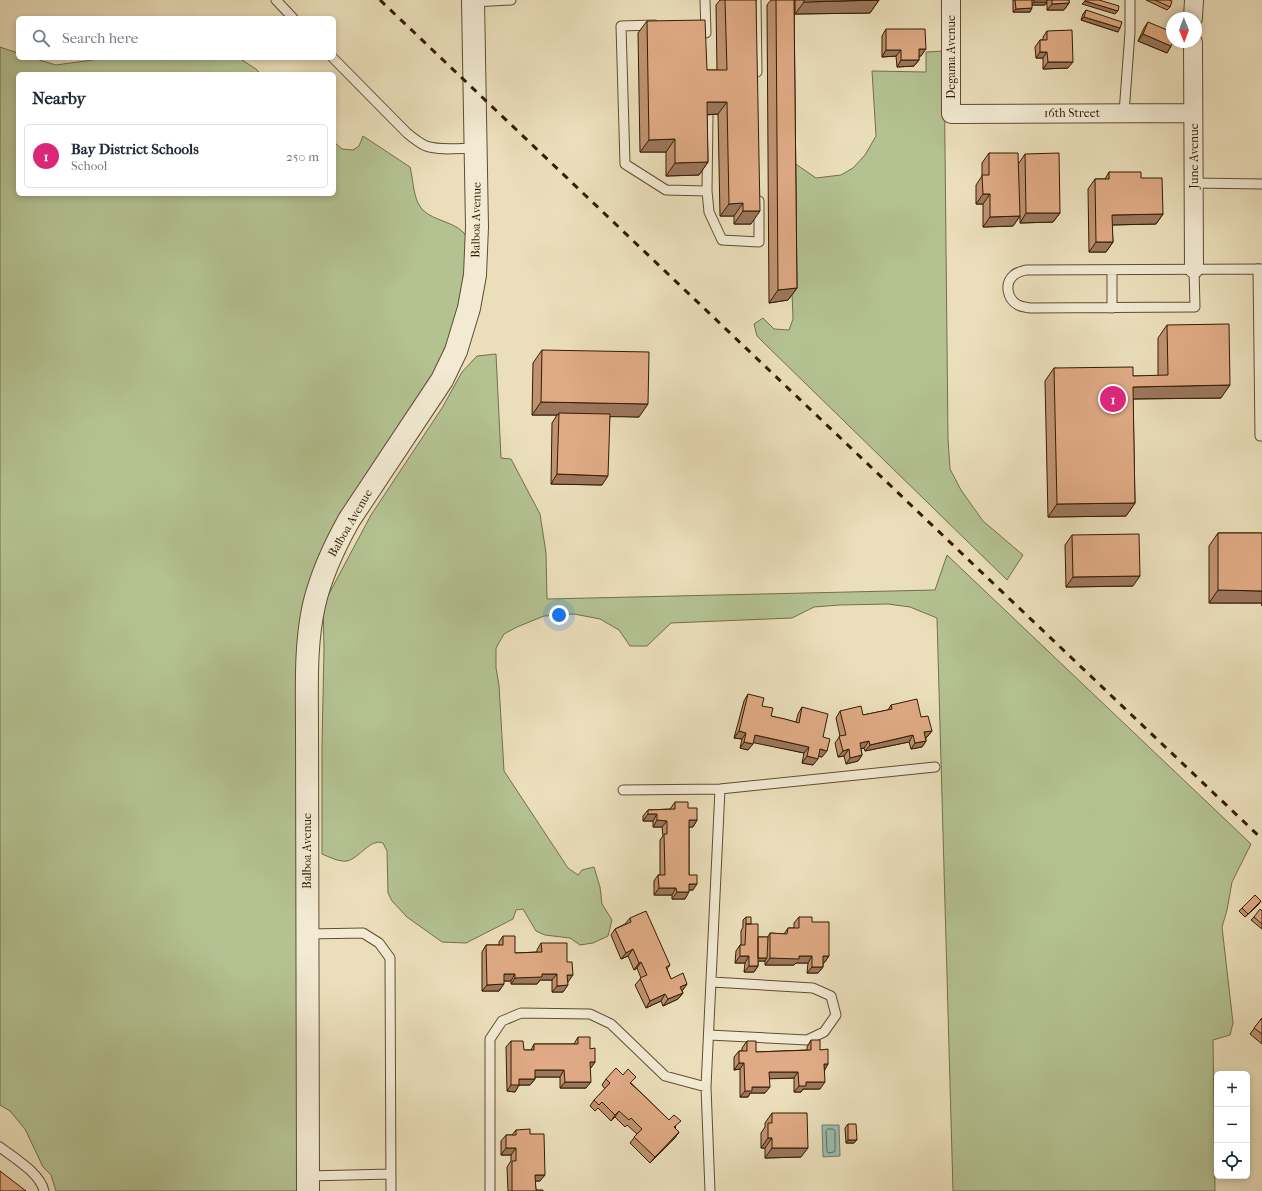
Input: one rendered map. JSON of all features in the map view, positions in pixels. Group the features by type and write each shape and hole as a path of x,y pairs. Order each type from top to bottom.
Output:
{"street":[{"name":"Degama Avenue","path":"951,0 951,114"},
{"path":"1194,0 1194,12"},
{"name":"Balboa Avenue","path":"308,1183 307,684 310,638 314,608 324,572 341,536 438,385 452,359 462,335 469,308 475,268 477,228 473,1"},
{"name":"June Avenue","path":"1193,48 1194,269"},
{"name":"16th Street","path":"951,114 1193,113"}],"lane":[{"path":"276,0 292,16"},
{"path":"473,1 511,0"},
{"path":"705,0 702,23 706,45"},
{"path":"756,0 758,78"},
{"path":"1124,113 1130,32 1130,0"},
{"path":"659,25 621,26 625,164 666,190 707,191"},
{"path":"335,60 407,133 424,145 434,148 476,148"},
{"path":"708,115 707,191 709,212 722,240 759,242 759,195"},
{"path":"1194,183 1262,184"},
{"path":"1194,269 1194,307 1023,307 1014,302 1008,288 1009,281 1012,276 1024,271 1194,269 1260,270 1260,436 1262,436"},
{"path":"1112,270 1112,308"},
{"path":"623,790 720,789 935,767"},
{"path":"710,1191 706,1087 720,789"},
{"path":"308,934 363,933 379,943 390,958 391,1191"},
{"path":"709,1036 807,1040 824,1032 836,1015 831,996 813,988 712,982"},
{"path":"490,1191 490,1038 502,1021 522,1013 590,1014 611,1024 665,1076 706,1087"},
{"path":"0,1147 35,1175 43,1185 44,1191"},
{"path":"308,1183 391,1174"}],"shaded area":[{"path":"0,47 16,52 16,60 40,60 56,65 92,60 242,60 259,72 16,72 16,196 336,196 336,144 342,149 353,150 359,146 363,136 410,167 415,194 422,209 433,217 459,228 464,233 467,241 466,269 459,304 447,343 435,371 317,563 299,1191 56,1191 51,1175 43,1167 25,1129 10,1111 0,1105"},
{"path":"944,51 948,439 950,469 961,490 983,521 1023,555 1007,580 757,336 754,324 763,318 774,329 789,330 793,319 787,158 816,178 841,175 853,168 865,155 876,136 872,71 926,72 926,52"},
{"path":"496,354 501,458 511,459 540,514 546,553 547,599 935,590 947,555 1251,844 1232,882 1222,927 1233,1023 1230,1035 1213,1040 1215,1191 953,1191 937,618 910,607 888,604 840,605 814,607 792,618 671,623 647,646 630,646 619,630 600,619 574,614 544,616 504,634 496,648 496,668 499,685 504,771 568,868 578,875 582,870 594,867 600,887 602,904 612,920 608,936 593,943 580,945 570,938 545,935 536,931 523,909 516,910 513,919 466,943 442,942 407,917 392,901 388,893 387,851 383,843 374,843 347,861 337,860 322,854 323,605 371,515 442,408 462,372 477,356"}],"water":[{"path":"822,1125 839,1125 840,1156 823,1157"}],"building":[{"path":"725,0 756,0 760,211 743,211 743,203 729,204 727,102 707,102 708,162 675,163 675,139 649,140 647,21 705,20 707,70 727,70"},
{"path":"776,0 794,0 797,288 778,290"},
{"path":"804,0 879,0 804,2"},
{"path":"1015,0 1032,0 1032,8 1016,9"},
{"path":"1034,0 1047,0 1047,2 1034,2"},
{"path":"1052,0 1069,0 1069,3 1052,4"},
{"path":"1099,0 1119,6 1118,11 1085,1"},
{"path":"1155,0 1169,0 1172,1 1170,7"},
{"path":"1086,10 1122,22 1120,28 1084,17"},
{"path":"1148,22 1166,30 1166,44 1143,34"},
{"path":"886,29 925,29 926,49 919,49 919,60 901,60 901,50 886,50"},
{"path":"1072,30 1073,62 1048,62 1047,52 1040,52 1040,40 1047,40 1047,31"},
{"path":"989,153 1018,153 1020,216 990,217 990,194 983,194 982,175 989,175"},
{"path":"1059,153 1060,213 1026,213 1025,154"},
{"path":"1109,172 1141,172 1141,178 1162,178 1163,214 1112,215 1113,242 1096,242 1095,179 1109,179"},
{"path":"1229,324 1230,385 1133,387 1135,503 1057,504 1054,368 1133,367 1133,376 1168,375 1167,325"},
{"path":"542,350 649,352 648,404 541,402"},
{"path":"559,413 610,414 608,476 557,474"},
{"path":"1218,533 1262,533 1262,591 1218,590"},
{"path":"1139,534 1140,576 1073,577 1072,535"},
{"path":"748,694 764,698 762,706 773,708 771,716 799,723 802,707 828,714 823,737 830,739 827,751 820,749 818,759 807,756 809,747 755,735 753,744 744,742 746,733 739,731"},
{"path":"917,699 921,717 928,716 932,731 924,732 926,741 915,743 913,735 870,745 869,741 860,743 862,755 850,758 849,749 843,751 839,736 846,735 840,711 861,706 863,715 892,709 891,705"},
{"path":"675,802 688,802 688,808 697,808 697,820 689,820 689,875 697,875 697,884 689,884 689,892 677,892 676,888 659,888 658,875 665,875 664,834 667,834 667,821 657,820 657,814 648,814 648,810 675,809"},
{"path":"1255,895 1261,901 1248,914 1242,908"},
{"path":"1260,909 1262,911 1262,924 1254,917"},
{"path":"646,911 670,965 666,967 671,979 683,973 687,984 680,987 683,993 668,999 665,994 650,1001 640,978 647,975 641,962 639,963 633,949 626,953 615,929 631,922 630,918"},
{"path":"746,917 751,917 751,924 746,924"},
{"path":"799,917 812,917 812,922 829,922 829,956 823,956 823,967 812,967 812,956 799,956 799,959 770,958 770,933 787,934 788,928 799,928"},
{"path":"746,924 758,924 758,966 749,966 749,956 740,956 740,945 745,945"},
{"path":"503,936 515,936 515,953 542,952 541,943 567,943 567,962 572,962 573,975 567,975 568,985 557,986 557,974 542,974 542,977 515,978 515,974 504,974 504,984 487,985 486,945 503,945"},
{"path":"758,937 768,937 767,958 758,958"},
{"path":"1262,1018 1262,1034 1254,1028"},
{"path":"578,1037 590,1037 590,1049 595,1048 595,1062 590,1062 591,1082 565,1082 564,1070 535,1070 535,1079 519,1079 519,1085 511,1085 511,1041 523,1041 524,1050 534,1050 534,1044 578,1044"},
{"path":"811,1040 820,1040 820,1050 828,1049 828,1064 824,1064 825,1082 806,1082 806,1086 799,1086 798,1072 769,1072 770,1087 752,1087 752,1091 745,1091 744,1063 739,1063 739,1051 747,1051 747,1041 756,1041 756,1052 811,1050"},
{"path":"616,1068 623,1075 628,1069 636,1077 630,1083 669,1120 674,1115 681,1121 674,1127 679,1132 655,1157 634,1137 642,1129 631,1118 629,1120 619,1111 615,1115 602,1102 599,1105 594,1100 610,1083 606,1079"},
{"path":"772,1113 807,1113 808,1148 772,1148 772,1138 768,1138 768,1123 772,1123"},
{"path":"848,1124 856,1124 857,1140 848,1140"},
{"path":"530,1129 530,1134 544,1134 545,1175 535,1175 536,1190 543,1191 512,1191 512,1161 516,1161 516,1148 506,1148 506,1135 516,1135 516,1130"},
{"path":"0,1171 26,1191 0,1191"}],"railway":[{"path":"380,0 1262,839"}],"place":[{"name":"Bay District Schools","path":"1113,399"}]}
